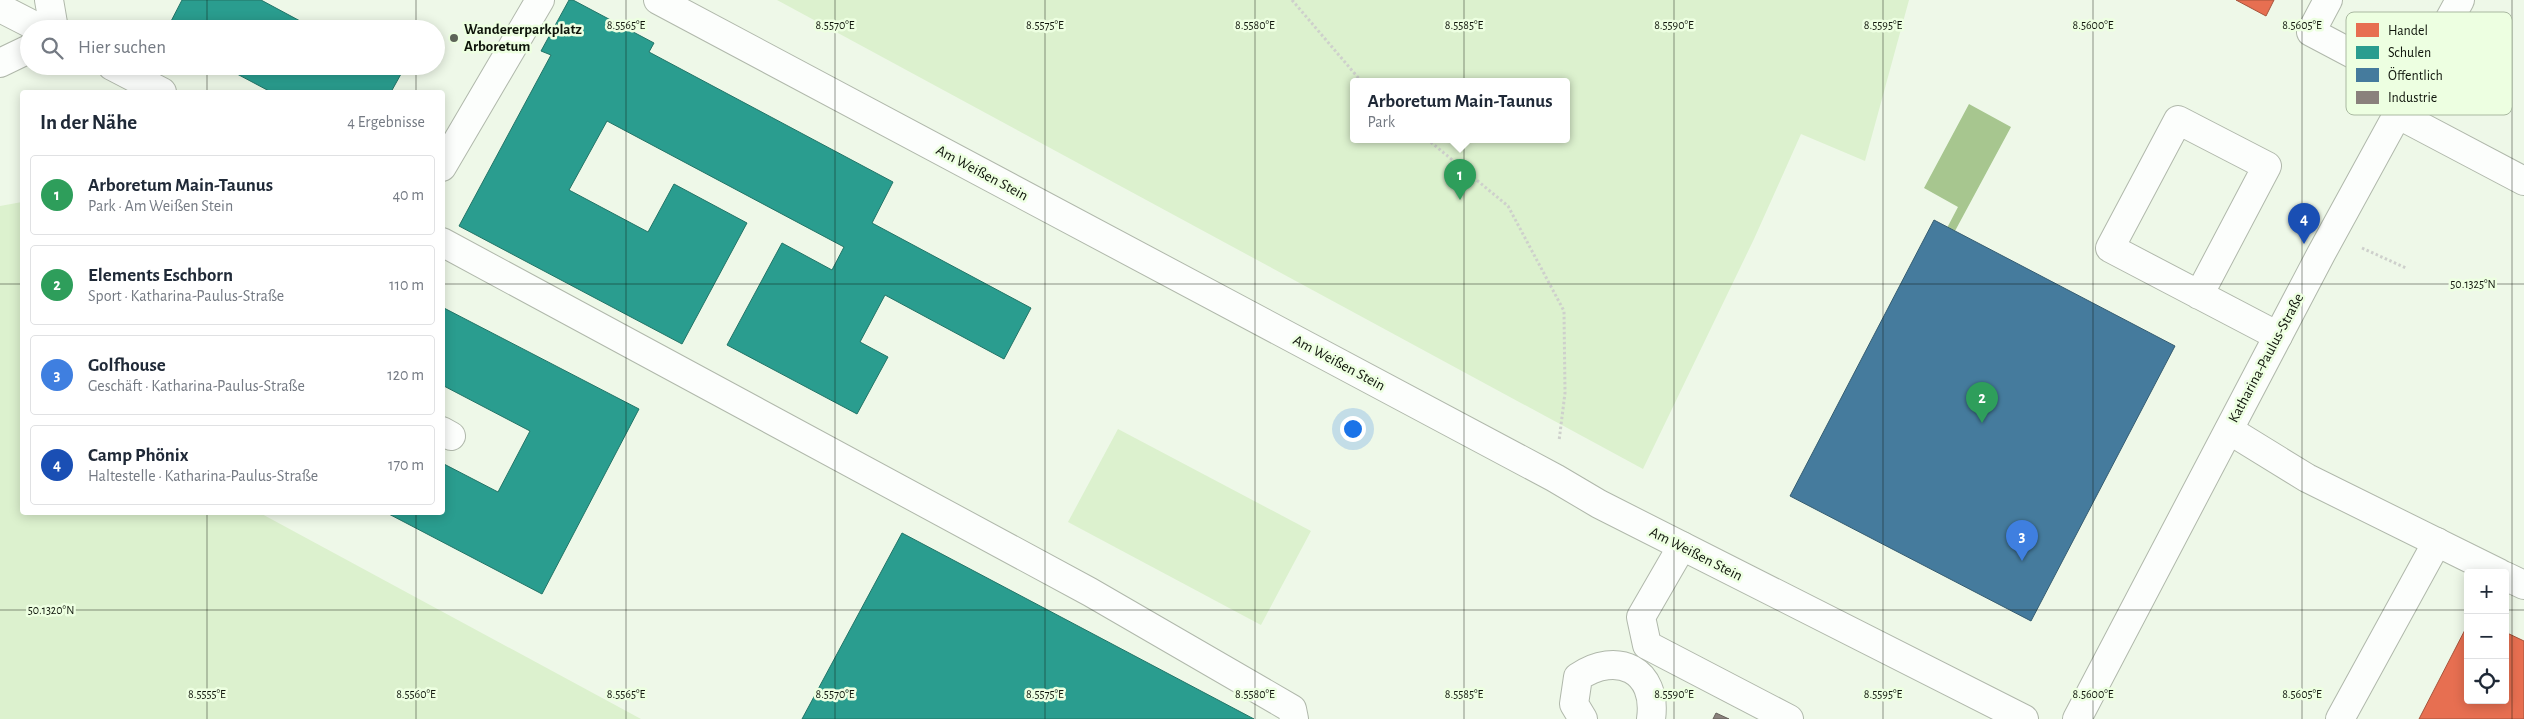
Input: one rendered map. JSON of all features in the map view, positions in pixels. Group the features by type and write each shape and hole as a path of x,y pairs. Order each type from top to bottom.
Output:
{"street":[{"path":"49,0 52,20"},
{"path":"445,162 540,0"},
{"name":"Am Weißen Stein","path":"658,0 1555,478 1599,504 2024,719"},
{"path":"2328,0 2311,32 2346,51"},
{"name":"Katharina-Paulus-Straße","path":"2453,12 2460,0"},
{"path":"0,8 23,20"},
{"path":"0,63 20,53"},
{"path":"129,75 158,90"},
{"name":"Katharina-Paulus-Straße","path":"2077,719 2396,115"},
{"path":"2399,115 2524,181"},
{"path":"2199,295 2267,166 2178,120 2110,248 2199,295 2278,336"},
{"path":"445,244 1090,592 1292,709 1294,719"},
{"path":"2229,430 2307,478 2490,569"},
{"path":"2340,719 2437,542"},
{"path":"1682,546 1641,617 1647,645 1789,719"},
{"path":"2509,578 2524,585"},
{"path":"1583,719 1574,704 1578,677 1592,668 1608,664 1630,668 1646,681 1653,705 1650,719"}],"path":[{"path":"1292,0 1358,78"},
{"path":"1432,143 1508,206 1564,311 1566,392 1555,478"},
{"path":"2332,234 2406,268"}],"shaded area":[{"path":"777,0 1909,0 1865,161 1801,134 1754,239 1643,469"},
{"path":"1969,104 2011,127 1955,231 1947,228 1958,207 1924,188"},
{"path":"20,202 20,515 264,515 641,719 0,719 0,206"},
{"path":"1118,429 1311,531 1261,625 1068,522"}],"building: Handel":[{"path":"2236,0 2274,0 2266,16"},
{"path":"2464,632 2464,704 2509,704 2509,634 2524,641 2524,719 2419,719"}],"building: Schulen":[{"path":"182,0 261,0 298,20 172,20"},
{"path":"569,0 573,0 654,43 649,52 893,182 872,223 1031,308 1004,359 885,295 860,342 888,357 857,414 727,345 782,243 832,270 844,247 607,121 569,190 648,232 674,184 747,223 682,344 459,226 551,55 541,51"},
{"path":"239,75 400,75 392,90 267,90"},
{"path":"445,309 639,409 542,594 391,515 445,515 445,465 498,492 530,431 445,387"},
{"path":"902,533 1254,719 802,719"}],"building: Öffentlich":[{"path":"1934,220 2175,346 2031,621 1790,496"}],"building: Industrie":[{"path":"1716,713 1729,719 1713,719"}],"place":[{"name":"Wandererparkplatz Arboretum","path":"454,38"},
{"name":"Arboretum Main-Taunus","path":"1460,200"},
{"name":"Camp Phönix","path":"2304,244"},
{"name":"Elements Eschborn","path":"1982,423"},
{"name":"Golfhouse","path":"2022,561"}]}
